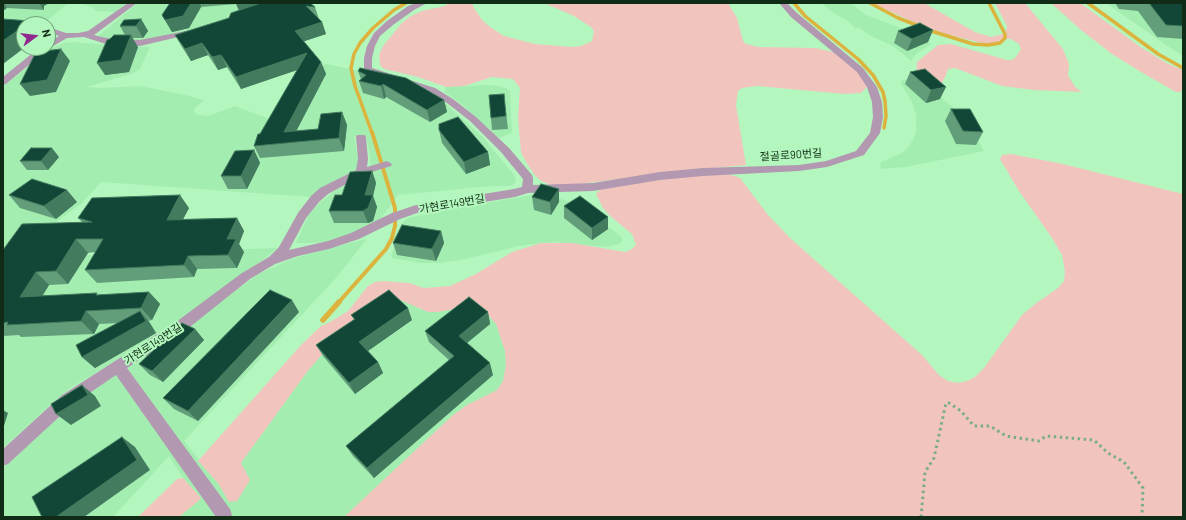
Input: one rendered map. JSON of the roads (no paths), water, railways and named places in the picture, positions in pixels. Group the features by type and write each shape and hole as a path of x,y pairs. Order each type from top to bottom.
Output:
{"lane":[{"path":"56,32 65,35 85,35 100,28 133,3"},
{"path":"423,3 411,8 390,22 377,35 368,58 368,69 432,90 450,101 473,119 505,150 528,178 527,189"},
{"name":"절골로90번길","path":"527,189 593,187 660,176 702,172 799,168 827,164 860,153 875,133 878,117 877,102 872,87 860,70 846,56 794,15 783,3"},
{"path":"85,35 106,41 140,43 201,29"},
{"path":"56,41 65,35"},
{"path":"3,82 34,56"},
{"path":"360,137 363,159 361,172"},
{"path":"271,261 283,250 302,216 315,199 324,192 361,172 387,164"},
{"name":"가현로149번길","path":"3,459 66,400 181,326 246,276 271,261 355,236 396,216 416,210 516,193 527,189"},
{"name":"가현로149번길","path":"118,367 224,515"}],"waterway":[{"path":"372,133 355,86 351,68 354,54 360,43 373,28 394,10 406,3"},
{"path":"794,3 805,16 858,59 873,75 883,92 885,101 886,116 884,128"},
{"path":"870,3 898,18 919,26"},
{"path":"928,30 973,44 988,45 1000,43 1005,38 1005,34 989,3"},
{"path":"1088,3 1158,54 1183,68"},
{"path":"338,303 386,249 392,238 395,226 395,208 372,132"},
{"path":"323,320 339,302"}]}
